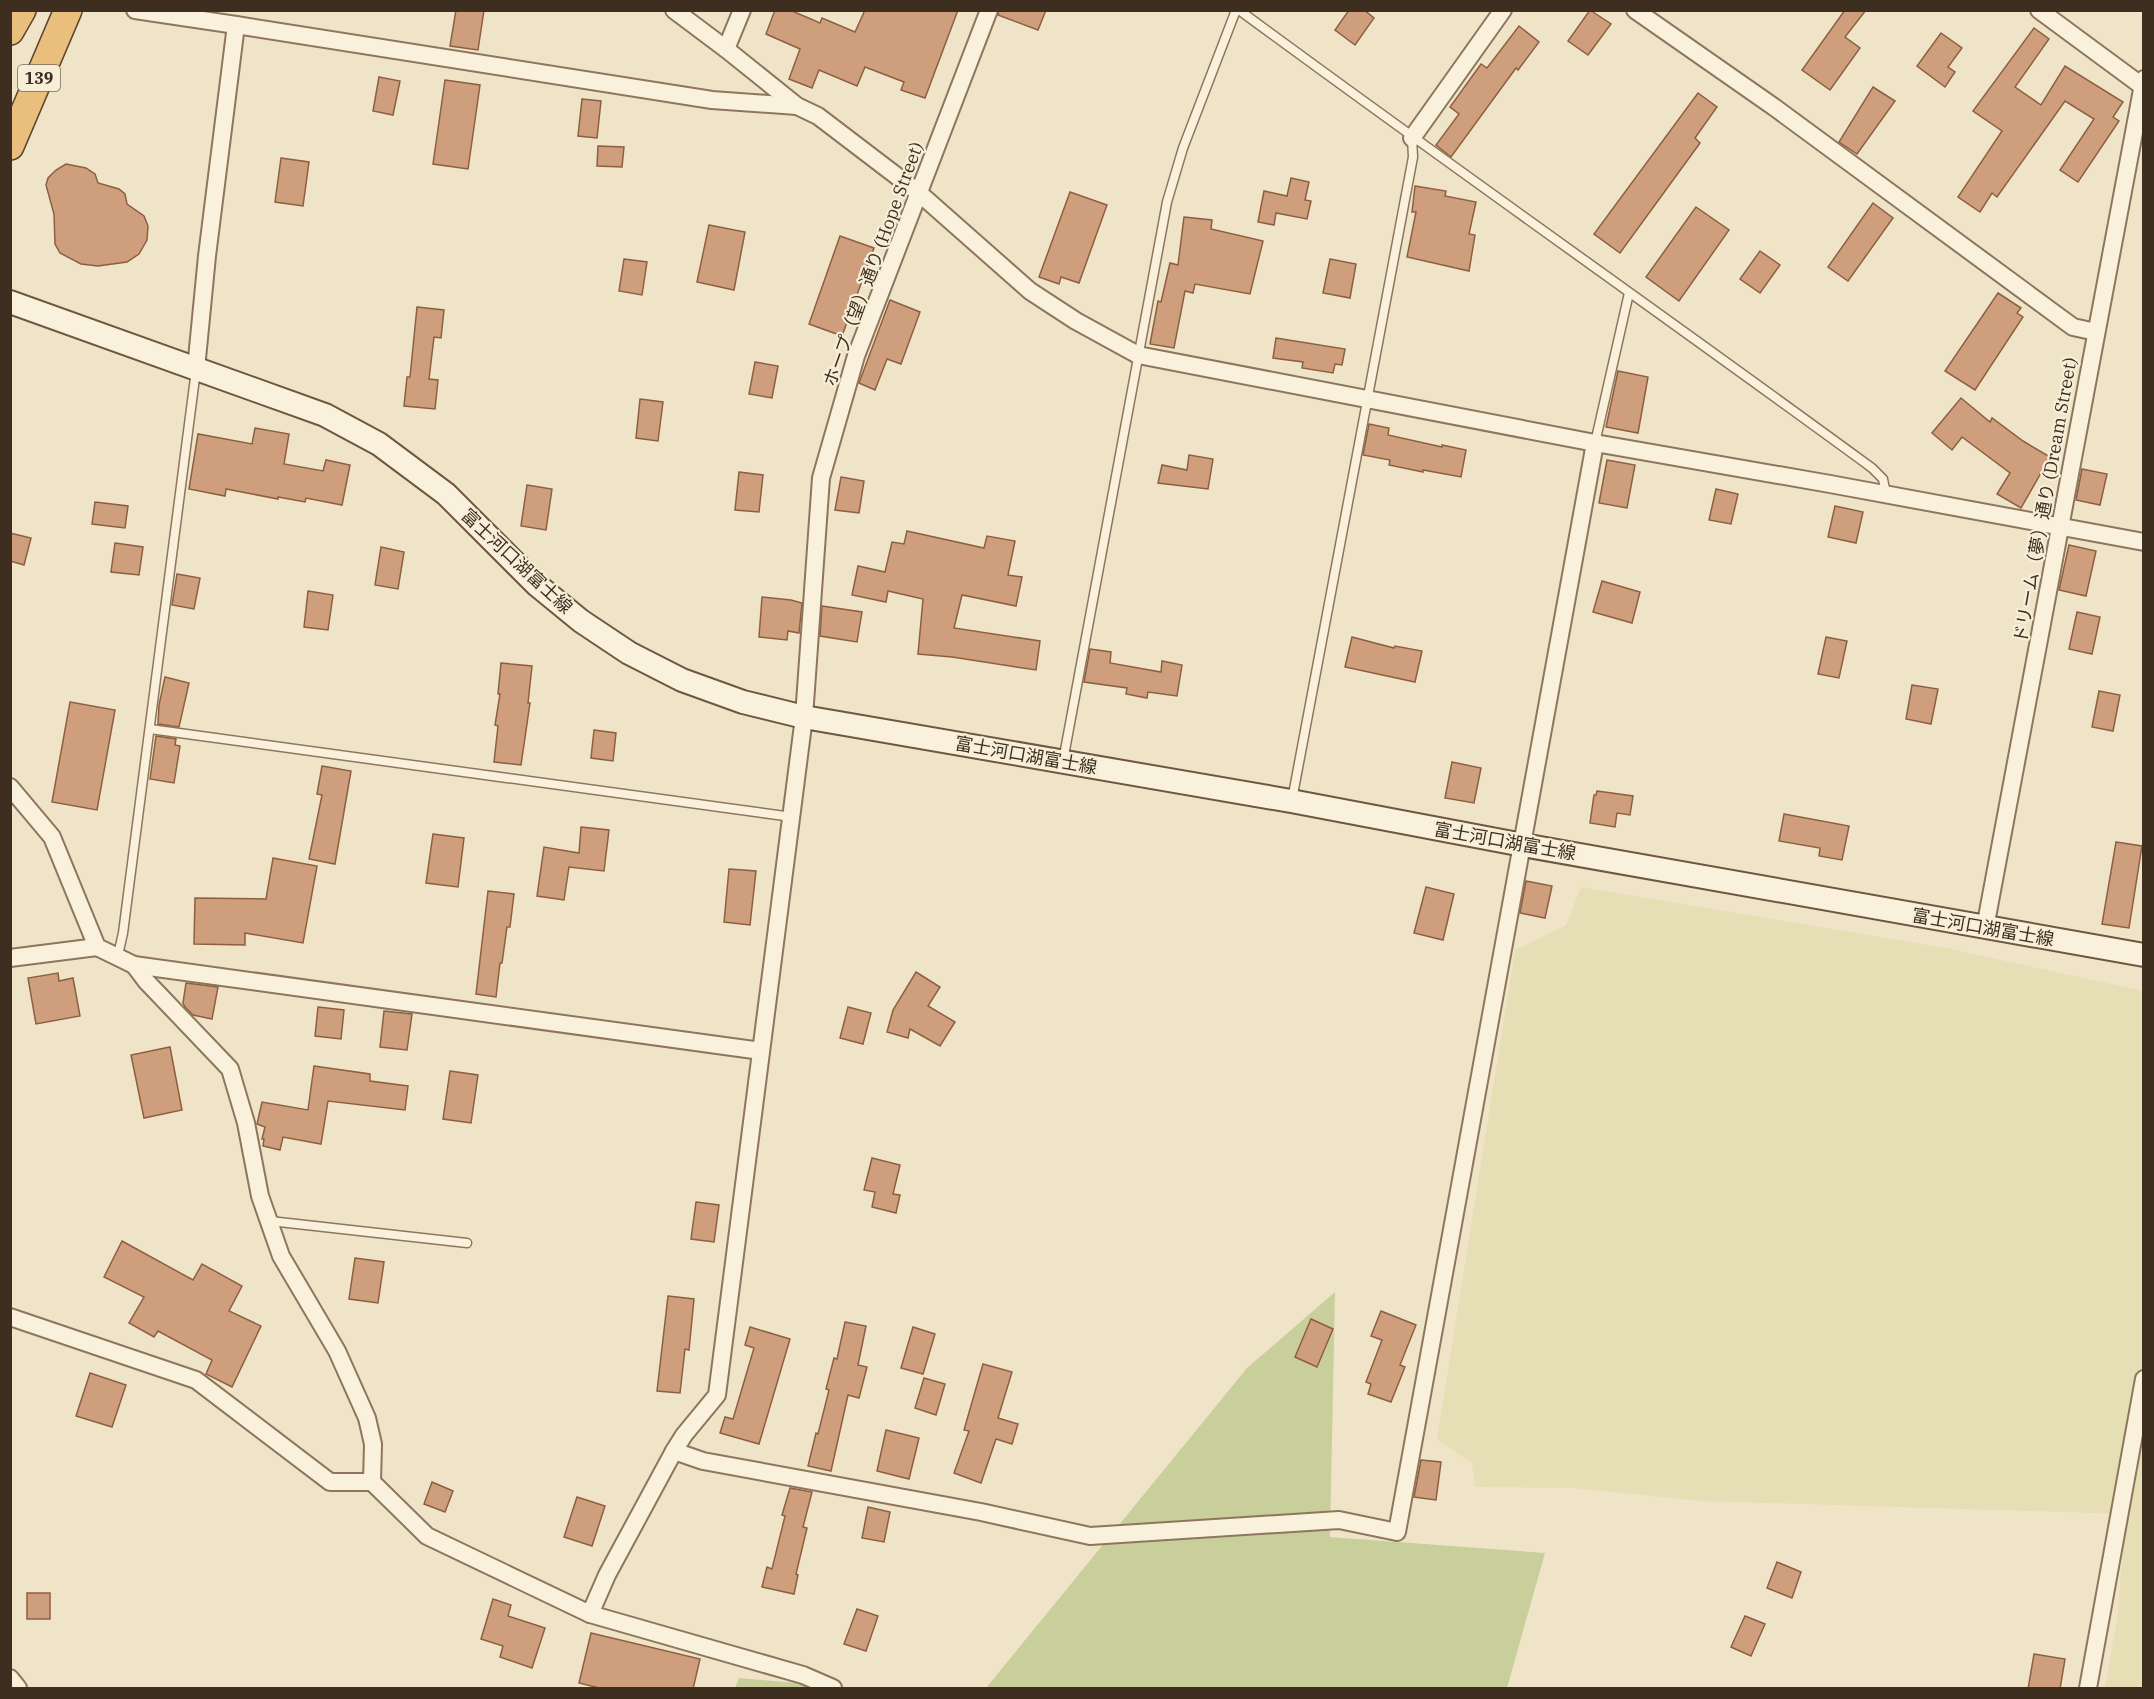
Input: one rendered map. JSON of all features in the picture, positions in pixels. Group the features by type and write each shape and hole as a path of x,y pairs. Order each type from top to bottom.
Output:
{"highway":[{"path":"10,31 21,10"},
{"name":"139","path":"10,147 68,10"}],"main road":[{"name":"富士河口湖富士線","path":"10,302 325,415 380,444 446,494 537,585 581,621 629,653 682,680 743,702 804,717 1292,801 1523,845 2144,955"}],"street":[{"path":"135,10 712,100 797,106"},
{"path":"674,10 797,106 818,116 919,194 1030,291 1076,321 1138,355 1595,443 2144,542"},
{"path":"726,49 741,10"},
{"name":"ホープ（望）通り (Hope Street)","path":"590,1614 607,1575 674,1451 684,1435 717,1395 804,717 821,478 856,356 989,10"},
{"path":"1412,138 1503,10"},
{"path":"1635,10 1774,107 2073,327 2096,332"},
{"path":"2039,10 2143,82"},
{"path":"196,369 209,244 237,25"},
{"name":"ドリーム（夢）通り (Dream Street)","path":"1985,928 2143,82"},
{"path":"674,1451 703,1461 981,1512 1090,1536 1339,1520 1397,1532 1595,443"},
{"path":"10,787 52,837 97,946"},
{"path":"10,958 97,946 118,955 134,965 146,981 230,1069 246,1123 260,1196 281,1256 337,1351 367,1418 374,1444 372,1482"},
{"path":"134,965 761,1050"},
{"path":"10,1317 196,1380 330,1482 372,1482 427,1536 590,1614 748,1658 803,1675 833,1689"},
{"path":"2088,1689 2144,1379"},
{"path":"10,1678 18,1689"}],"lane":[{"path":"1062,761 1167,202 1183,148 1238,10 1412,138 1872,468 1883,479 1886,494"},
{"path":"1292,801 1413,157 1412,138"},
{"path":"1595,443 1629,293"},
{"path":"118,955 123,933 196,369"},
{"path":"150,729 792,817"},
{"path":"270,1221 467,1243"}],"shaded area":[{"path":"1581,887 1951,949 2143,991 2143,1688 2105,1688 2117,1620 2126,1514 1701,1501 1573,1488 1475,1487 1472,1463 1437,1439 1515,950 1566,925"}],"green space":[{"path":"1335,1292 1330,1537 1545,1553 1507,1688 986,1688 1247,1368"},
{"path":"739,1678 856,1688 735,1688"}],"building":[{"path":"456,10 484,10 478,50 450,46"},
{"path":"775,10 790,10 820,23 822,18 855,32 865,10 958,10 925,98 901,90 904,82 865,67 857,86 819,70 812,88 789,79 800,49 766,34"},
{"path":"999,10 1046,10 1038,30 998,15"},
{"path":"1349,10 1364,10 1374,18 1355,45 1335,30"},
{"path":"1590,10 1611,24 1588,55 1568,41"},
{"path":"1845,10 1866,10 1845,37 1860,48 1830,90 1802,70"},
{"path":"1519,26 1539,42 1518,70 1516,68 1451,157 1436,145 1459,114 1450,107 1481,64 1487,68"},
{"path":"2034,28 2049,39 2015,87 2041,105 2065,66 2123,102 2113,117 2119,121 2078,182 2060,170 2094,119 2065,101 1997,197 1992,193 1980,212 1958,197 2002,131 1973,111"},
{"path":"1941,33 1962,48 1948,67 1955,72 1945,87 1917,66"},
{"path":"379,77 400,81 393,115 373,111"},
{"path":"445,80 480,85 468,169 433,164"},
{"path":"1873,87 1895,101 1857,154 1839,142"},
{"path":"1698,93 1717,107 1695,138 1700,143 1620,253 1594,234"},
{"path":"582,99 601,101 597,138 578,136"},
{"path":"598,146 624,147 622,167 597,166"},
{"path":"281,158 309,162 303,206 275,202"},
{"path":"66,164 86,168 95,174 98,183 119,189 125,194 127,204 144,216 148,226 147,240 139,254 127,262 98,266 81,264 60,253 55,244 54,214 46,185 48,178"},
{"path":"1291,178 1309,182 1305,200 1311,201 1307,219 1276,213 1274,225 1258,222 1264,191 1287,196"},
{"path":"1415,186 1446,191 1445,196 1476,202 1469,234 1475,235 1469,271 1407,257 1416,212 1412,212"},
{"path":"1070,192 1107,205 1079,283 1061,277 1059,284 1039,277"},
{"path":"1873,203 1893,218 1848,281 1828,267"},
{"path":"1696,207 1729,230 1679,301 1646,277"},
{"path":"1184,217 1212,220 1211,229 1263,241 1250,294 1195,284 1193,293 1185,291 1174,348 1150,344 1158,301 1161,302 1170,263 1178,265"},
{"path":"709,225 745,232 734,290 697,282"},
{"path":"840,236 874,248 842,336 809,324"},
{"path":"1760,251 1780,265 1760,293 1740,279"},
{"path":"624,259 647,262 642,295 619,291"},
{"path":"1330,259 1356,264 1350,298 1323,293"},
{"path":"1998,293 2021,308 2017,313 2023,317 1975,390 1945,371"},
{"path":"890,300 920,312 901,364 887,359 875,390 859,383"},
{"path":"417,307 444,310 441,338 434,337 429,379 438,380 435,409 404,406 407,377 410,377"},
{"path":"1276,338 1345,349 1342,365 1335,364 1333,373 1302,368 1303,362 1273,358"},
{"path":"755,362 778,366 772,398 749,394"},
{"path":"1618,371 1648,377 1638,433 1606,427"},
{"path":"1961,398 1990,422 1992,418 2050,457 2021,508 1997,494 2010,473 1962,437 1952,450 1932,433"},
{"path":"640,399 663,402 658,441 636,438"},
{"path":"1369,424 1389,428 1388,435 1466,450 1461,477 1389,465 1390,460 1363,455"},
{"path":"255,428 289,434 284,464 323,471 326,460 350,465 342,505 306,498 305,502 278,497 278,499 226,489 225,496 189,489 198,434 252,444"},
{"path":"1189,455 1213,459 1208,489 1158,483 1162,465 1187,470"},
{"path":"1607,460 1635,465 1627,508 1599,503"},
{"path":"2082,469 2107,474 2100,505 2076,500"},
{"path":"739,472 763,475 759,512 735,510"},
{"path":"841,477 864,481 859,513 835,510"},
{"path":"527,485 552,489 546,530 521,526"},
{"path":"1716,489 1738,494 1731,524 1709,520"},
{"path":"95,502 128,506 125,528 92,524"},
{"path":"1835,506 1863,512 1856,543 1828,537"},
{"path":"907,531 984,548 987,536 1015,541 1008,575 1022,577 1016,606 962,595 954,628 1040,641 1036,670 918,654 923,599 888,591 886,602 852,595 858,566 885,572 892,542 904,544"},
{"path":"10,533 31,538 24,565 10,561"},
{"path":"115,543 143,547 139,575 111,572"},
{"path":"2069,545 2096,551 2086,596 2059,590"},
{"path":"381,547 404,552 398,589 375,585"},
{"path":"177,574 200,578 194,609 172,605"},
{"path":"1602,581 1640,592 1632,623 1593,612"},
{"path":"308,591 333,595 328,630 304,627"},
{"path":"762,597 802,603 799,633 788,631 787,640 759,637"},
{"path":"822,606 862,612 857,642 820,636"},
{"path":"2077,612 2100,617 2092,654 2069,649"},
{"path":"1352,637 1394,648 1395,646 1422,651 1415,682 1345,667"},
{"path":"1826,637 1847,641 1839,678 1818,674"},
{"path":"1090,649 1111,652 1110,663 1161,672 1162,661 1182,665 1177,696 1148,692 1147,698 1126,694 1127,688 1084,682"},
{"path":"501,663 532,666 528,703 530,703 521,765 494,762"},
{"path":"165,677 189,683 179,727 158,724 159,705"},
{"path":"1912,685 1938,689 1931,724 1906,719"},
{"path":"2099,691 2120,695 2113,731 2092,727"},
{"path":"70,702 115,710 97,810 52,802"},
{"path":"594,730 616,733 613,761 591,758"},
{"path":"156,736 176,739 175,745 180,746 174,783 150,779"},
{"path":"1452,762 1481,768 1474,803 1445,798"},
{"path":"322,766 351,771 335,864 309,859 322,795 317,794"},
{"path":"1597,791 1633,796 1630,815 1617,813 1615,827 1590,823 1594,795"},
{"path":"1784,814 1849,826 1842,860 1819,856 1820,848 1779,841"},
{"path":"581,827 609,830 604,871 569,867 564,900 537,896 544,847 579,853"},
{"path":"433,834 464,838 458,887 426,883"},
{"path":"2116,842 2142,846 2129,928 2102,924"},
{"path":"273,858 317,866 303,943 245,933 245,945 194,944 195,898 266,899"},
{"path":"729,869 756,871 750,925 724,922"},
{"path":"1526,881 1552,886 1545,918 1520,913"},
{"path":"1426,887 1454,894 1443,940 1414,933"},
{"path":"488,891 514,894 510,927 507,927 502,963 500,963 496,997 476,994"},
{"path":"916,972 940,987 928,1006 955,1022 940,1046 910,1029 908,1038 887,1032 893,1010"},
{"path":"58,973 59,981 73,978 80,1016 36,1024 28,978"},
{"path":"186,983 218,987 212,1019 193,1015 185,1007 183,1003"},
{"path":"318,1007 344,1010 341,1039 315,1036"},
{"path":"848,1007 871,1013 863,1044 840,1038"},
{"path":"384,1011 412,1014 407,1050 380,1047"},
{"path":"170,1047 182,1110 144,1118 131,1055"},
{"path":"314,1066 370,1074 370,1081 408,1086 405,1110 328,1101 321,1144 283,1137 280,1150 263,1146 265,1127 257,1124 262,1102 308,1110"},
{"path":"450,1071 478,1075 471,1123 443,1119"},
{"path":"872,1158 900,1165 893,1194 900,1195 896,1213 872,1207 875,1192 864,1190"},
{"path":"696,1202 719,1205 714,1242 691,1239"},
{"path":"122,1241 193,1280 202,1264 242,1286 229,1311 261,1326 232,1387 206,1374 212,1360 158,1331 154,1337 129,1323 144,1297 104,1277"},
{"path":"355,1258 384,1262 378,1303 349,1299"},
{"path":"668,1296 694,1299 689,1350 685,1349 680,1393 657,1391"},
{"path":"1381,1311 1416,1325 1400,1365 1405,1367 1391,1402 1368,1394 1371,1384 1366,1382 1382,1340 1371,1336"},
{"path":"1311,1319 1333,1329 1317,1367 1295,1357"},
{"path":"845,1322 866,1326 858,1365 867,1367 859,1398 848,1395 831,1471 808,1466"},
{"path":"750,1327 790,1339 759,1444 720,1433 725,1417 733,1419 754,1348 745,1345"},
{"path":"913,1327 935,1334 923,1374 901,1368"},
{"path":"983,1364 1012,1372 998,1418 1018,1424 1012,1444 996,1439 981,1483 954,1473 969,1431 964,1430"},
{"path":"90,1373 126,1385 112,1427 76,1416"},
{"path":"924,1378 945,1384 936,1415 915,1408"},
{"path":"886,1430 919,1438 909,1479 877,1471"},
{"path":"1421,1460 1441,1462 1436,1500 1414,1497"},
{"path":"432,1482 453,1491 445,1512 424,1504"},
{"path":"790,1488 812,1492 803,1527 807,1528 796,1574 798,1575 794,1594 762,1587 767,1567 772,1569 785,1516 782,1515"},
{"path":"577,1497 605,1506 592,1546 564,1537"},
{"path":"868,1507 890,1512 884,1542 862,1538"},
{"path":"1777,1562 1801,1572 1792,1598 1767,1588"},
{"path":"27,1593 50,1593 50,1619 27,1619"},
{"path":"493,1599 511,1605 508,1616 545,1628 532,1668 500,1657 503,1646 481,1639"},
{"path":"857,1609 878,1616 866,1651 844,1644"},
{"path":"1745,1616 1765,1624 1751,1656 1731,1647"},
{"path":"591,1633 700,1659 693,1689 603,1689 579,1683"},
{"path":"2034,1654 2065,1659 2060,1689 2028,1689"}]}
